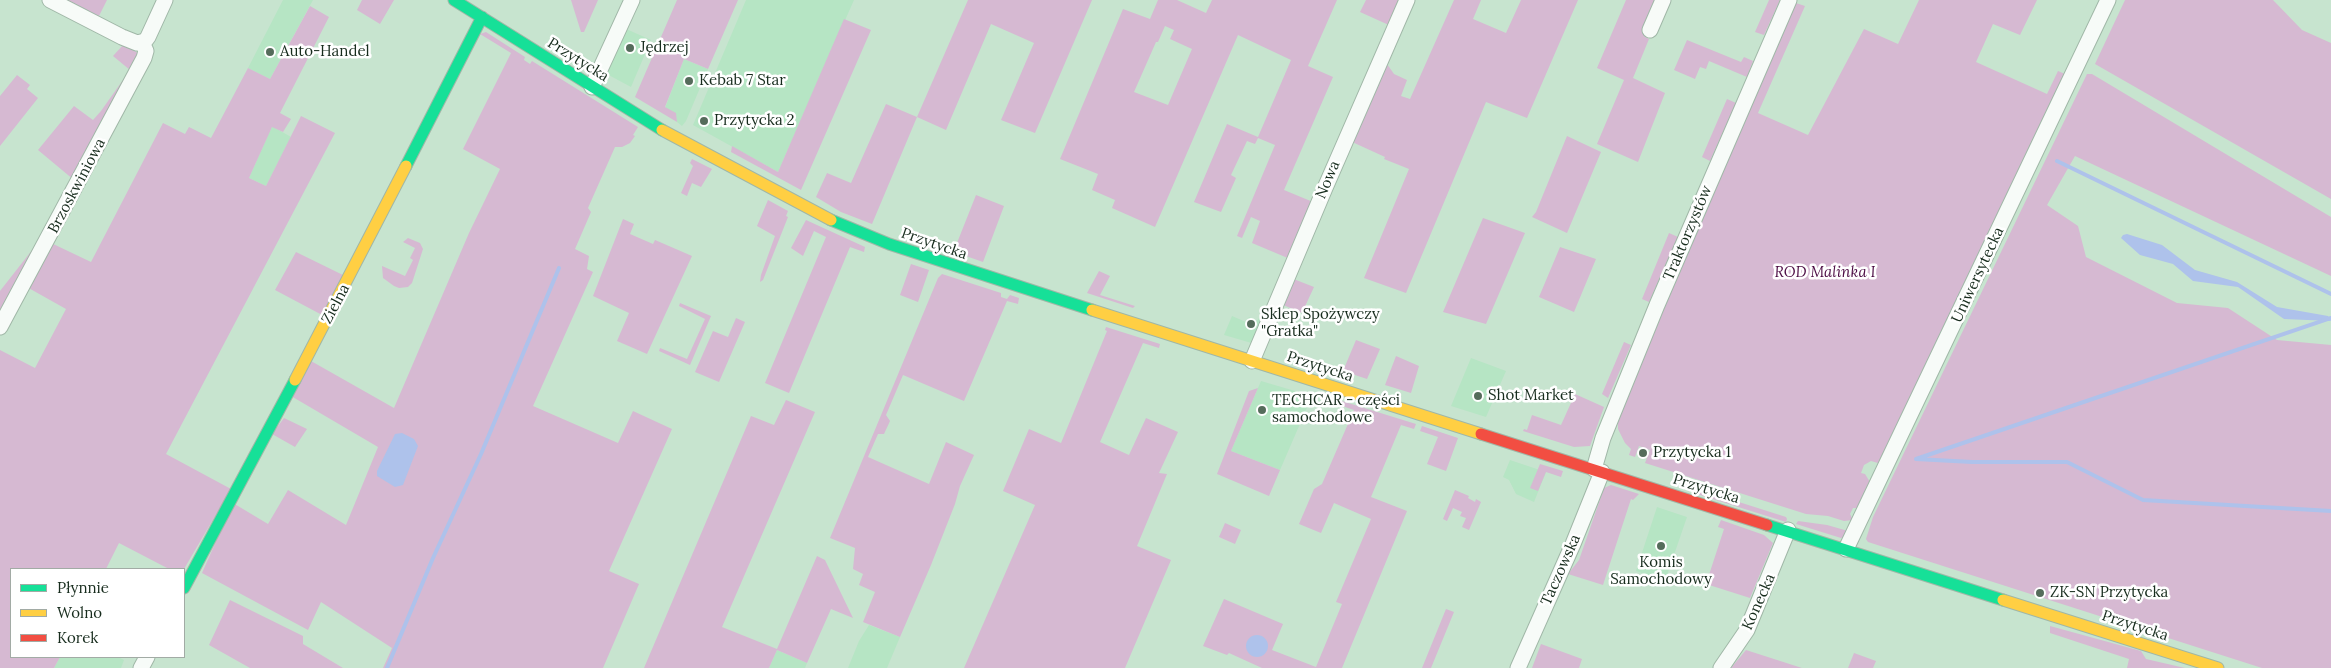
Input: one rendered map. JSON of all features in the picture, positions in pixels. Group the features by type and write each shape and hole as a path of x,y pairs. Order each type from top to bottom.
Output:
{"main road":[{"name":"Przytycka","path":"454,0 592,87 716,160 846,228 940,262 2218,668"},
{"name":"Zielna","path":"185,586 332,312 482,17"}],"street":[{"path":"50,0 131,42 142,42 148,36 165,0"},
{"path":"592,87 632,0"},
{"name":"Nowa","path":"1252,361 1407,0"},
{"path":"1650,30 1663,0"},
{"name":"Traktorzystów","path":"1598,470 1603,438 1657,305 1789,0"},
{"name":"Uniwersytecka","path":"1846,550 2106,1"},
{"name":"Brzoskwiniowa","path":"0,327 144,58 146,51 142,42"},
{"name":"Taczowska","path":"1518,668 1573,544 1598,470"},
{"name":"Konecka","path":"1720,668 1747,630 1788,530"}],"shaded area":[{"name":"Auto-Handel","path":"283,0 313,0 270,79 248,68"},
{"path":"746,0 854,0 778,172 693,125"},
{"path":"624,28 651,40 631,87 603,72"},
{"path":"684,59 708,69 686,121 682,126 677,122 675,113 665,108"},
{"path":"272,126 291,137 266,186 249,178"},
{"path":"1232,316 1246,322 1249,317 1257,321 1259,318 1264,320 1255,344 1224,335"},
{"path":"1471,358 1506,371 1486,417 1451,406"},
{"path":"1261,381 1312,396 1280,470 1231,451"},
{"path":"1510,460 1546,472 1534,502 1516,494 1509,480 1503,477"},
{"name":"Komis Samochodowy","path":"1657,507 1687,517 1665,581 1636,571"},
{"path":"869,625 900,637 887,668 848,668 859,641"},
{"path":"777,650 807,663 805,668 769,668"},
{"path":"59,658 120,658 124,660 121,668 54,668"}],"green space":[{"path":"59,0 107,0 98,18"},
{"path":"362,0 394,0 380,24 357,10"},
{"path":"571,0 598,0 584,32 581,32"},
{"path":"677,0 738,0 708,69 684,59 665,107 676,113 677,122 635,97"},
{"path":"968,0 1092,0 1035,133 1001,120 1034,43 991,24 946,130 917,117"},
{"path":"1158,0 1177,0 1206,13 1212,0 1337,0 1308,66 1333,77 1284,190 1313,202 1290,259 1252,243 1260,221 1251,217 1242,238 1237,236 1275,145 1258,138 1255,144 1247,141 1231,175 1236,178 1221,212 1194,202 1227,124 1258,137 1291,60 1238,35 1155,227 1112,208 1115,200 1092,190 1098,174 1060,159 1123,9 1150,19","holes":["1165,26 1174,30 1170,39 1192,49 1168,105 1134,92"]},
{"path":"1366,0 1402,0 1391,26 1360,12"},
{"path":"1454,0 1481,0 1473,19 1506,33 1521,0 1578,0 1527,118 1486,102 1406,293 1364,278 1409,169 1384,159 1385,157 1350,141 1387,64 1394,74 1407,80 1401,96 1410,99"},
{"path":"1626,0 1659,0 1644,36 1649,39 1633,78 1665,93 1638,162 1597,144 1624,80 1597,68"},
{"path":"1769,0 1780,0 1764,35 1755,32"},
{"name":"ROD Malinka I","path":"1919,0 2037,0 2020,35 1993,24 1976,62 2047,94 2058,71 2065,74 1880,462 1871,461 1864,465 1861,473 1865,474 1870,482 1859,508 1853,508 1850,514 1853,520 1844,521 1828,516 1806,514 1645,463 1650,450 1639,446 1635,457 1629,455 1631,449 1625,443 1618,429 1618,415 1621,404 1796,3 1805,6 1758,113 1808,135 1864,29 1898,44"},
{"path":"2125,0 2273,0 2302,30 2331,43 2331,199 2095,64"},
{"path":"310,6 329,17 280,113 291,119 283,132 272,127 249,178 266,186 301,116 335,133 166,454 231,489 185,568 167,568 119,543 106,568 10,568 10,658 59,658 54,668 0,668 0,350 35,368 66,309 25,286 49,242 91,262 163,123 185,134 189,127 211,138 248,68 270,79"},
{"path":"844,19 871,30 801,190 731,152 732,146 778,172"},
{"path":"486,32 525,57 524,60 530,64 532,61 638,127 630,143 622,147 615,147 588,208 591,212 575,249 589,256 587,269 593,272 533,406 618,443 633,411 672,429 609,571 639,584 603,668 383,668 392,648 321,602 308,630 202,573 233,503 268,524 288,490 346,525 378,447 291,396 311,361 394,408 469,233 500,169 463,149 511,53 480,34"},
{"path":"1687,40 1741,62 1744,57 1753,61 1747,77 1709,61 1706,69 1700,67 1695,79 1674,70"},
{"path":"123,45 140,54 74,180 38,150 74,106 93,120 101,111 130,70 113,56"},
{"path":"2087,74 2092,74 2331,217 2331,276 2075,156 2047,205 2078,226 2086,257 2177,303 2228,308 2277,340 2331,345 2331,668 2262,668 1868,542 1866,539 1873,517"},
{"path":"17,75 30,85 27,89 38,98 0,146 0,96"},
{"path":"1727,99 1736,103 1710,161 1702,157"},
{"path":"886,104 917,117 872,224 841,212 816,197 827,173 851,183"},
{"path":"1567,136 1601,152 1567,233 1532,217 1536,212"},
{"path":"692,159 712,169 701,187 692,183 687,196 681,193 693,166 690,163"},
{"path":"976,195 1004,206 983,262 946,249 947,246 955,248"},
{"path":"768,200 788,211 786,216 788,217 763,280 760,282 775,236 757,226"},
{"path":"1483,218 1525,233 1486,324 1443,312"},
{"path":"623,219 634,224 630,234 653,244 655,240 692,256 647,354 617,341 629,313 593,296"},
{"path":"806,220 865,247 864,252 850,247 789,393 765,383 826,237 814,231 803,256 791,248"},
{"path":"47,231 0,316 0,291"},
{"path":"1669,233 1678,237 1649,302 1642,299"},
{"path":"408,238 420,243 423,249 412,283 408,287 399,288 383,278 382,266 405,276 413,260 410,258 415,248 403,242"},
{"path":"1560,247 1596,259 1574,312 1539,297"},
{"path":"296,252 345,276 324,316 275,290"},
{"path":"911,264 929,270 918,302 900,295"},
{"path":"1099,271 1110,276 1100,295 1135,306 1133,308 1087,293"},
{"path":"942,274 1001,293 1001,297 1007,299 1010,295 1019,298 1018,304 1007,301 964,401 903,375 886,415 890,421 884,434 878,434 868,457 929,484 946,442 974,455 960,486 955,504 931,565 900,637 863,622 875,592 859,585 863,574 853,569 855,548 830,538 938,278"},
{"path":"1291,278 1314,287 1302,313 1281,304"},
{"path":"680,303 711,316 690,365 659,351 660,348 687,359 705,319 679,306"},
{"path":"736,318 745,322 719,382 695,372 713,331 728,337"},
{"path":"1106,327 1160,344 1159,348 1143,343 1100,442 1129,455 1146,418 1178,432 1159,473 1167,474 1137,546 1171,560 1125,668 964,668 1035,505 1003,491 1029,429 1061,443 1107,331 1105,330"},
{"path":"1356,340 1380,349 1367,379 1343,371"},
{"path":"1624,342 1631,345 1608,398 1602,394"},
{"path":"1396,356 1419,366 1411,393 1385,385"},
{"path":"1258,388 1231,451 1280,470 1269,496 1217,474 1249,391"},
{"path":"1575,394 1604,407 1590,446 1574,447 1523,431 1524,429 1527,430 1532,415 1561,425"},
{"path":"1332,398 1416,424 1414,429 1401,425 1371,497 1407,511 1342,668 1262,668 1229,653 1227,655 1203,646 1224,599 1283,624 1272,650 1316,667 1342,604 1336,602 1371,519 1334,503 1321,533 1299,524 1314,489 1322,484 1354,410 1330,402"},
{"path":"786,400 815,412 722,627 777,649 817,556 825,560 853,618 831,609 807,663 777,650 769,668 644,668 751,416 774,425"},
{"path":"284,418 307,429 295,447 272,434"},
{"path":"1422,426 1458,438 1446,471 1427,464 1438,437 1420,431"},
{"path":"1540,464 1563,471 1561,477 1546,472 1538,491 1530,488"},
{"path":"1611,485 1639,494 1633,500 1631,499 1603,585 1568,574 1579,560 1604,488"},
{"path":"1698,489 1786,517 1786,522 1697,494"},
{"path":"1455,490 1469,496 1468,498 1475,502 1476,499 1481,502 1469,530 1462,527 1466,518 1460,516 1462,512 1453,508 1447,521 1443,519"},
{"path":"1721,520 1764,535 1773,543 1750,598 1706,584 1724,529 1718,527"},
{"path":"1798,521 1827,525 1848,531 1841,538 1796,524"},
{"path":"1225,523 1241,530 1235,544 1219,537"},
{"path":"230,600 303,636 303,644 343,668 250,668 209,645"},
{"path":"1446,609 1454,612 1431,668 1422,668"},
{"path":"2050,626 2141,651 2146,659 2185,668 2127,668 2129,659 2050,633"},
{"path":"1541,644 1582,659 1579,668 1532,668"},
{"path":"1746,650 1802,668 1731,668"},
{"path":"1854,653 1876,661 1873,668 1848,668"}],"water":[{"path":"2127,234 2162,245 2195,270 2237,282 2277,307 2328,316 2331,321 2284,319 2238,287 2193,281 2173,264 2140,255 2121,238"},
{"path":"402,433 414,439 418,446 403,485 395,487 377,476 377,471 395,434"},
{"path":"1257,635 1265,638 1268,646 1265,654 1257,657 1249,654 1246,646 1249,638"}],"waterway":[{"path":"2057,161 2331,294"},
{"path":"387,668 433,558 481,454 559,268"},
{"path":"2331,318 1916,459 1972,462 2067,462 2143,500 2331,511"}],"traffic: fast":[{"path":"454,0 662,130"},
{"path":"406,166 482,17"},
{"path":"831,220 889,244 1092,310"},
{"path":"185,586 295,380"},
{"path":"1767,525 2003,600"}],"traffic: slow":[{"path":"662,130 831,220"},
{"path":"295,380 406,166"},
{"path":"1092,310 1481,434"},
{"path":"2003,600 2218,668"}],"traffic: jam":[{"path":"1481,434 1767,525"}],"place":[{"name":"Jędrzej","path":"630,48"},
{"name":"Auto-Handel","path":"270,52"},
{"name":"Kebab 7 Star","path":"689,81"},
{"name":"Przytycka 2","path":"704,121"},
{"name":"Sklep Spożywczy \"Gratka\"","path":"1251,324"},
{"name":"Shot Market","path":"1478,396"},
{"name":"TECHCAR - części samochodowe","path":"1262,410"},
{"name":"Przytycka 1","path":"1643,453"},
{"name":"Komis Samochodowy","path":"1661,546"},
{"name":"ZK-SN Przytycka","path":"2040,593"}]}
